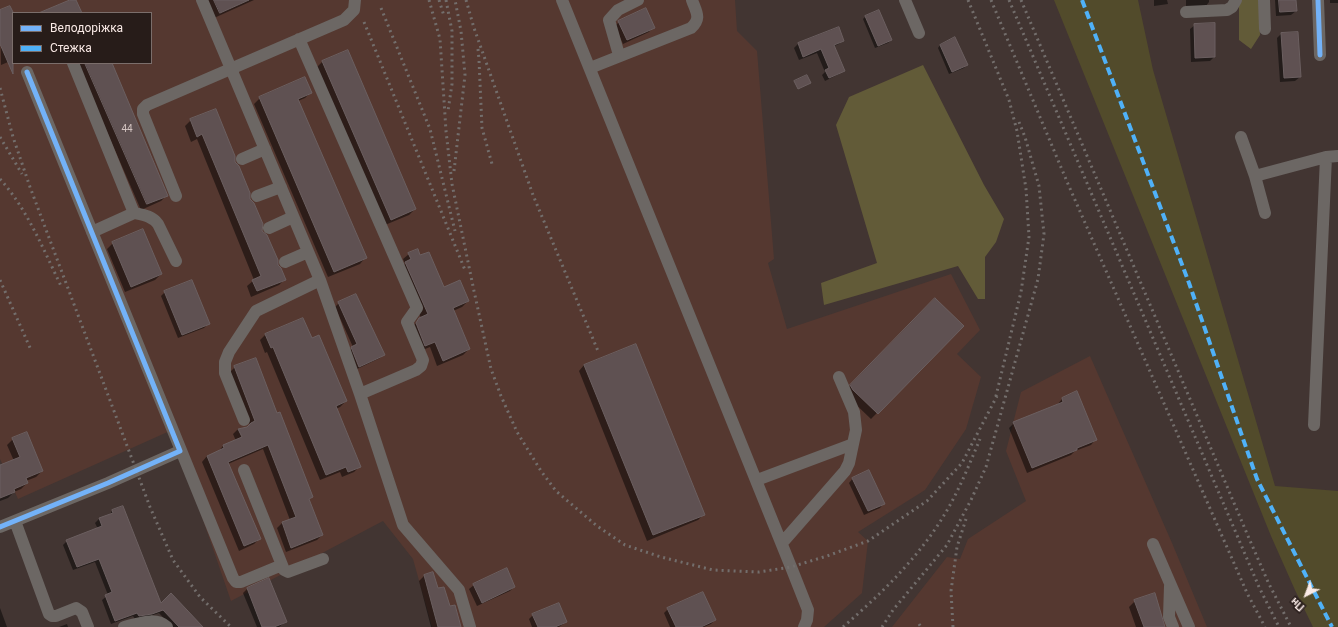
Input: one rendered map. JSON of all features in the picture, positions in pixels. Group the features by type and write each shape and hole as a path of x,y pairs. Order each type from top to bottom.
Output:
{"street":[{"path":"202,0 320,280 360,394 402,525 459,590 470,627"},
{"path":"176,196 142,114 143,109 147,105 344,20 354,10 355,0"},
{"path":"562,0 757,480 808,610 807,620 804,627"},
{"path":"619,55 609,20 618,10 638,0"},
{"path":"590,68 619,55 691,28 696,23 698,16 692,0"},
{"path":"905,0 919,33"},
{"path":"1186,12 1227,10 1232,7 1236,0"},
{"path":"1264,0 1265,29"},
{"path":"1318,0 1320,55"},
{"path":"299,39 417,308 407,322 423,360 421,366 416,370 360,394"},
{"path":"73,64 134,213"},
{"path":"27,72 180,451 233,578 236,582 241,582 282,565"},
{"path":"1241,137 1255,176 1265,213"},
{"path":"242,159 265,149"},
{"path":"1255,176 1326,157 1338,156"},
{"path":"1314,425 1326,157"},
{"path":"257,196 281,187"},
{"path":"92,232 134,213 150,217 158,224 176,261"},
{"path":"269,228 293,217"},
{"path":"285,262 308,252"},
{"path":"244,420 226,373 225,362 229,352 256,311 320,280"},
{"path":"782,543 845,471 849,463 856,430 854,412 839,377"},
{"path":"757,480 852,444"},
{"path":"0,527 108,483 180,451"},
{"path":"244,470 284,570 288,572 323,559"},
{"path":"16,521 41,606 52,616 56,616 76,608 80,610 88,627"},
{"path":"1152,544 1189,627"},
{"path":"1170,583 1169,617 1173,627"},
{"path":"124,627 155,620 167,627"}],"shaded area":[{"path":"0,0 735,0 737,31 757,51 774,259 768,263 787,329 951,274 980,330 957,354 981,377 966,429 925,490 858,532 868,541 862,593 824,627 432,627 413,559 383,521 231,601 172,430 18,499 0,459"},
{"path":"1054,0 1138,0 1153,70 1275,486 1338,491 1338,627 1313,627 1295,590 1271,536"},
{"path":"1239,0 1259,0 1260,35 1251,49 1239,40"},
{"path":"923,65 984,185 1004,219 996,242 985,257 985,299 978,299 958,266 824,305 821,283 877,263 836,125 849,97"},
{"path":"1090,356 1207,627 892,627 947,557 960,559 968,539 1026,501 1006,451 1021,392"}],"building":[{"path":"70,0 76,0 82,12 41,12"},
{"path":"214,0 249,0 220,13"},
{"path":"1279,0 1296,0 1297,11 1280,12"},
{"path":"10,6 13,12 13,74 0,44 0,10"},
{"path":"646,8 655,28 627,40 618,21"},
{"path":"879,10 892,40 878,46 865,16"},
{"path":"1215,23 1215,57 1195,58 1194,24"},
{"path":"839,27 844,41 834,45 845,71 829,78 825,70 829,68 821,49 803,57 798,43"},
{"path":"1298,32 1301,77 1284,78 1281,33"},
{"path":"955,37 968,65 952,72 940,45"},
{"path":"348,50 416,209 391,220 322,61"},
{"path":"85,64 112,64 168,196 147,204"},
{"path":"807,75 811,83 798,89 794,81"},
{"path":"305,77 312,93 298,99 367,258 334,272 259,97"},
{"path":"216,109 235,156 235,162 239,166 250,193 250,199 254,203 263,224 262,231 267,235 278,260 278,265 281,268 286,280 257,291 252,280 261,276 202,134 197,137 190,119"},
{"path":"143,229 162,274 131,287 112,242"},
{"path":"418,249 420,255 429,252 444,287 460,280 469,301 453,308 470,349 443,361 435,342 425,346 416,323 419,318 428,314 405,262 411,259 408,253"},
{"path":"192,280 210,324 182,335 164,291"},
{"path":"356,294 385,355 359,367 351,347 357,344 338,302"},
{"path":"935,298 964,326 878,414 853,390 850,385"},
{"path":"303,318 312,338 319,335 347,401 336,406 361,467 348,472 346,467 326,475 273,347 271,348 265,334"},
{"path":"636,344 705,515 653,535 584,365"},
{"path":"256,358 277,413 280,412 313,497 309,499 323,535 291,548 282,522 296,517 268,445 228,462 261,539 244,546 207,456 224,448 223,445 242,437 238,429 247,427 255,421 234,366"},
{"path":"1077,391 1097,440 1077,448 1077,450 1032,468 1013,422 1063,402 1062,398"},
{"path":"27,432 43,471 26,478 28,483 14,489 15,492 0,498 0,465 20,457 12,438"},
{"path":"869,470 885,504 868,511 852,478"},
{"path":"123,506 161,603 171,593 203,627 179,627 163,610 152,614 139,616 137,613 115,621 105,595 112,592 99,559 77,567 66,540 102,526 99,518 113,513 112,510"},
{"path":"507,568 515,587 482,603 473,584"},
{"path":"433,572 438,588 444,587 450,606 455,605 461,627 438,627 424,575"},
{"path":"269,578 287,622 274,627 262,627 247,588"},
{"path":"703,592 716,620 701,627 676,627 667,608"},
{"path":"1155,593 1165,627 1144,627 1134,600"},
{"path":"559,603 567,622 555,627 538,627 532,614"}],"railway":[{"path":"429,0 440,39 446,131 452,184 491,369 517,432 541,471 556,491 597,526 625,545 661,557 713,570 759,572 791,567 827,556 868,541 927,501 962,463 997,396"},
{"path":"439,0 444,16"},
{"path":"446,0 452,31 452,84 448,111"},
{"path":"454,171 465,75 461,31 455,0"},
{"path":"466,0 474,28 533,195 598,351"},
{"path":"968,0 1009,100 1017,131 1026,189 1029,237 1021,292 995,400"},
{"path":"991,0 1068,184 1247,593 1265,627"},
{"path":"1009,0 1259,587 1279,627"},
{"path":"1021,0 1248,536 1268,582 1291,627"},
{"path":"381,8 430,129 455,231"},
{"path":"364,22 465,270"},
{"path":"478,49 482,128 492,164"},
{"path":"0,88 13,137 30,187 150,507 173,560 200,597 231,627"},
{"path":"882,627 893,610 947,545 971,500 986,467 1038,279 1044,234 1039,186 1025,137 1019,122"},
{"path":"0,137 22,174"},
{"path":"0,179 10,191 27,217 62,288"},
{"path":"0,280 31,350"},
{"path":"843,627 898,575 933,532 954,498 980,439"},
{"path":"953,627 951,591 957,547 966,519"}],"marked path":[{"path":"1082,0 1189,283 1257,479 1332,627"}],"cycle path":[{"path":"1318,0 1320,55"},
{"path":"0,527 108,483 180,451 27,72"}]}
